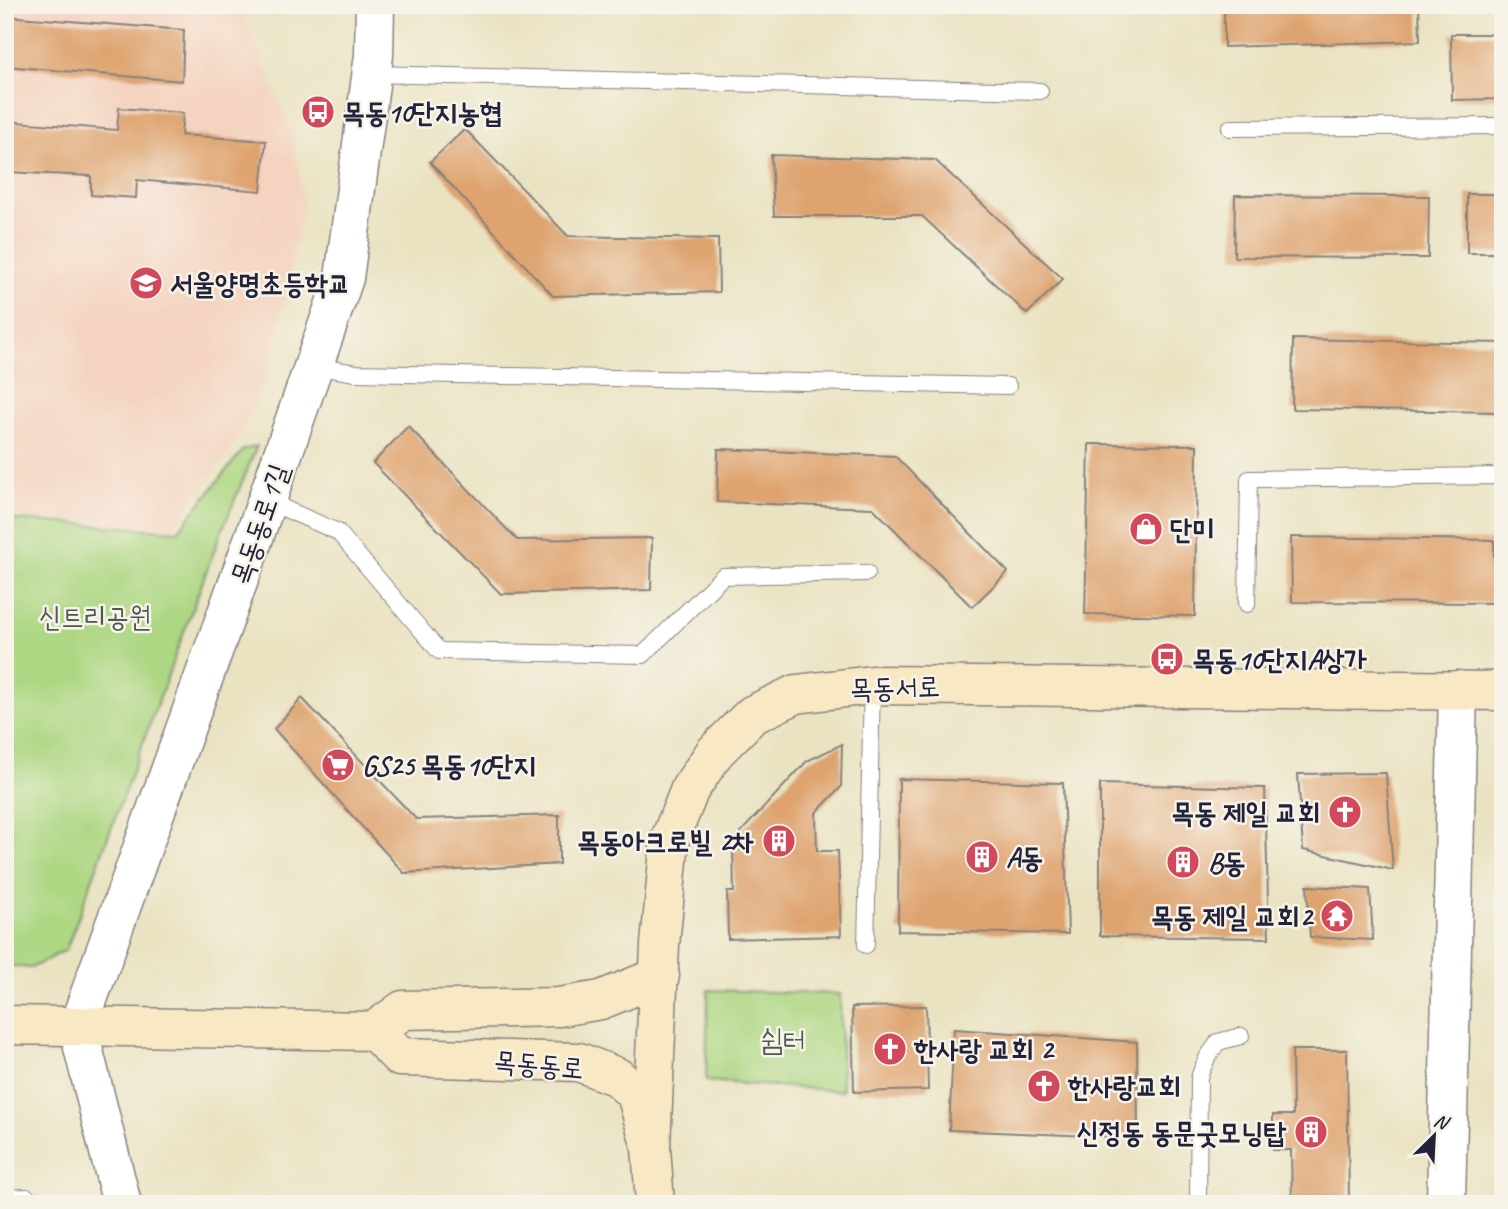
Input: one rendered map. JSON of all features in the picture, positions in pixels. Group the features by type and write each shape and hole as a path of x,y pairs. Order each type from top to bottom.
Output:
{"main road":[{"name":"목동서로","path":"651,1147 660,945 670,839 690,789 715,752 752,715 796,694 872,685 1503,691"},
{"name":"목동동로","path":"655,1204 651,1147 636,1094 617,1077 579,1062 400,1057 374,1031 403,1010 559,1007 601,1000 660,976"},
{"path":"5,1025 374,1031"}],"street":[{"name":"목동동로1길","path":"78,1027 344,278 371,74 375,5"},
{"path":"1446,1204 1458,690"},
{"path":"78,1027 122,1204"}],"lane":[{"path":"371,74 1040,90"},
{"path":"1230,128 1503,126"},
{"path":"313,366 356,373 1008,386"},
{"path":"1247,604 1249,479 1503,476"},
{"path":"267,501 338,532 439,651 643,655 723,576 867,573"},
{"path":"866,945 872,685"},
{"path":"1198,1204 1199,1077 1218,1042 1241,1036"},
{"path":"5,1198 27,1197 29,1204"}],"shaded area":[{"name":"서울양명초등학교","path":"5,5 241,6 293,138 304,203 271,364 241,435 173,528 5,515"}],"green space":[{"name":"신트리공원","path":"257,446 218,540 66,950 31,968 5,965 5,519 178,531 243,450"},
{"name":"쉼터","path":"708,990 840,994 842,1091 706,1081"}],"building":[{"path":"1224,5 1419,5 1420,41 1224,47"},
{"path":"5,16 184,30 182,81 5,66"},
{"path":"1451,34 1503,34 1503,99 1452,100"},
{"path":"119,108 183,113 181,135 266,141 261,191 137,180 136,198 91,195 91,176 5,172 5,121 117,130"},
{"path":"465,129 568,236 718,239 719,292 553,296 430,162"},
{"path":"771,155 935,160 1063,279 1027,314 922,216 774,216"},
{"path":"1467,194 1503,194 1503,253 1467,253"},
{"path":"1235,195 1429,196 1428,258 1234,257"},
{"path":"1293,339 1503,343 1503,412 1292,409"},
{"path":"408,426 517,540 652,538 651,590 501,594 373,463"},
{"path":"1089,444 1197,445 1195,616 1085,614"},
{"path":"718,449 895,456 1008,572 972,607 873,508 717,502"},
{"path":"1291,537 1494,540 1494,603 1292,602"},
{"path":"302,698 416,819 559,815 559,864 404,873 274,729"},
{"name":"목동아크로빌 2차","path":"842,744 841,787 816,813 817,851 838,851 841,936 728,939 727,892 734,892 733,850 741,850 741,832 807,761"},
{"name":"목동 제일 교회","path":"1386,773 1393,870 1303,850 1298,774"},
{"name":"A동","path":"899,779 1063,783 1068,934 898,931"},
{"name":"B동","path":"1100,784 1265,788 1269,938 1100,936"},
{"name":"목동 제일 교회","path":"1307,886 1370,889 1373,940 1310,937"},
{"name":"한사랑 교회 2","path":"926,1006 928,1090 854,1092 852,1007"},
{"name":"한사랑교회","path":"954,1029 1137,1042 1138,1138 949,1130"},
{"name":"신정동 동문굿모닝탑","path":"1292,1050 1347,1050 1349,1204 1292,1204 1291,1150 1273,1150 1273,1115 1293,1115"}],"place":[{"name":"목동10단지농협","path":"318,112"},
{"name":"서울양명초등학교","path":"146,283"},
{"name":"단미","path":"1146,529"},
{"name":"목동10단지A상가","path":"1167,659"},
{"name":"GS25 목동10단지","path":"338,765"},
{"name":"목동 제일 교회","path":"1345,812"},
{"name":"목동아크로빌 2차","path":"779,841"},
{"name":"A동","path":"982,857"},
{"name":"B동","path":"1183,862"},
{"name":"목동 제일 교회2","path":"1337,916"},
{"name":"한사랑 교회 2","path":"890,1049"},
{"name":"한사랑교회","path":"1044,1086"},
{"name":"신정동 동문굿모닝탑","path":"1311,1132"}]}
